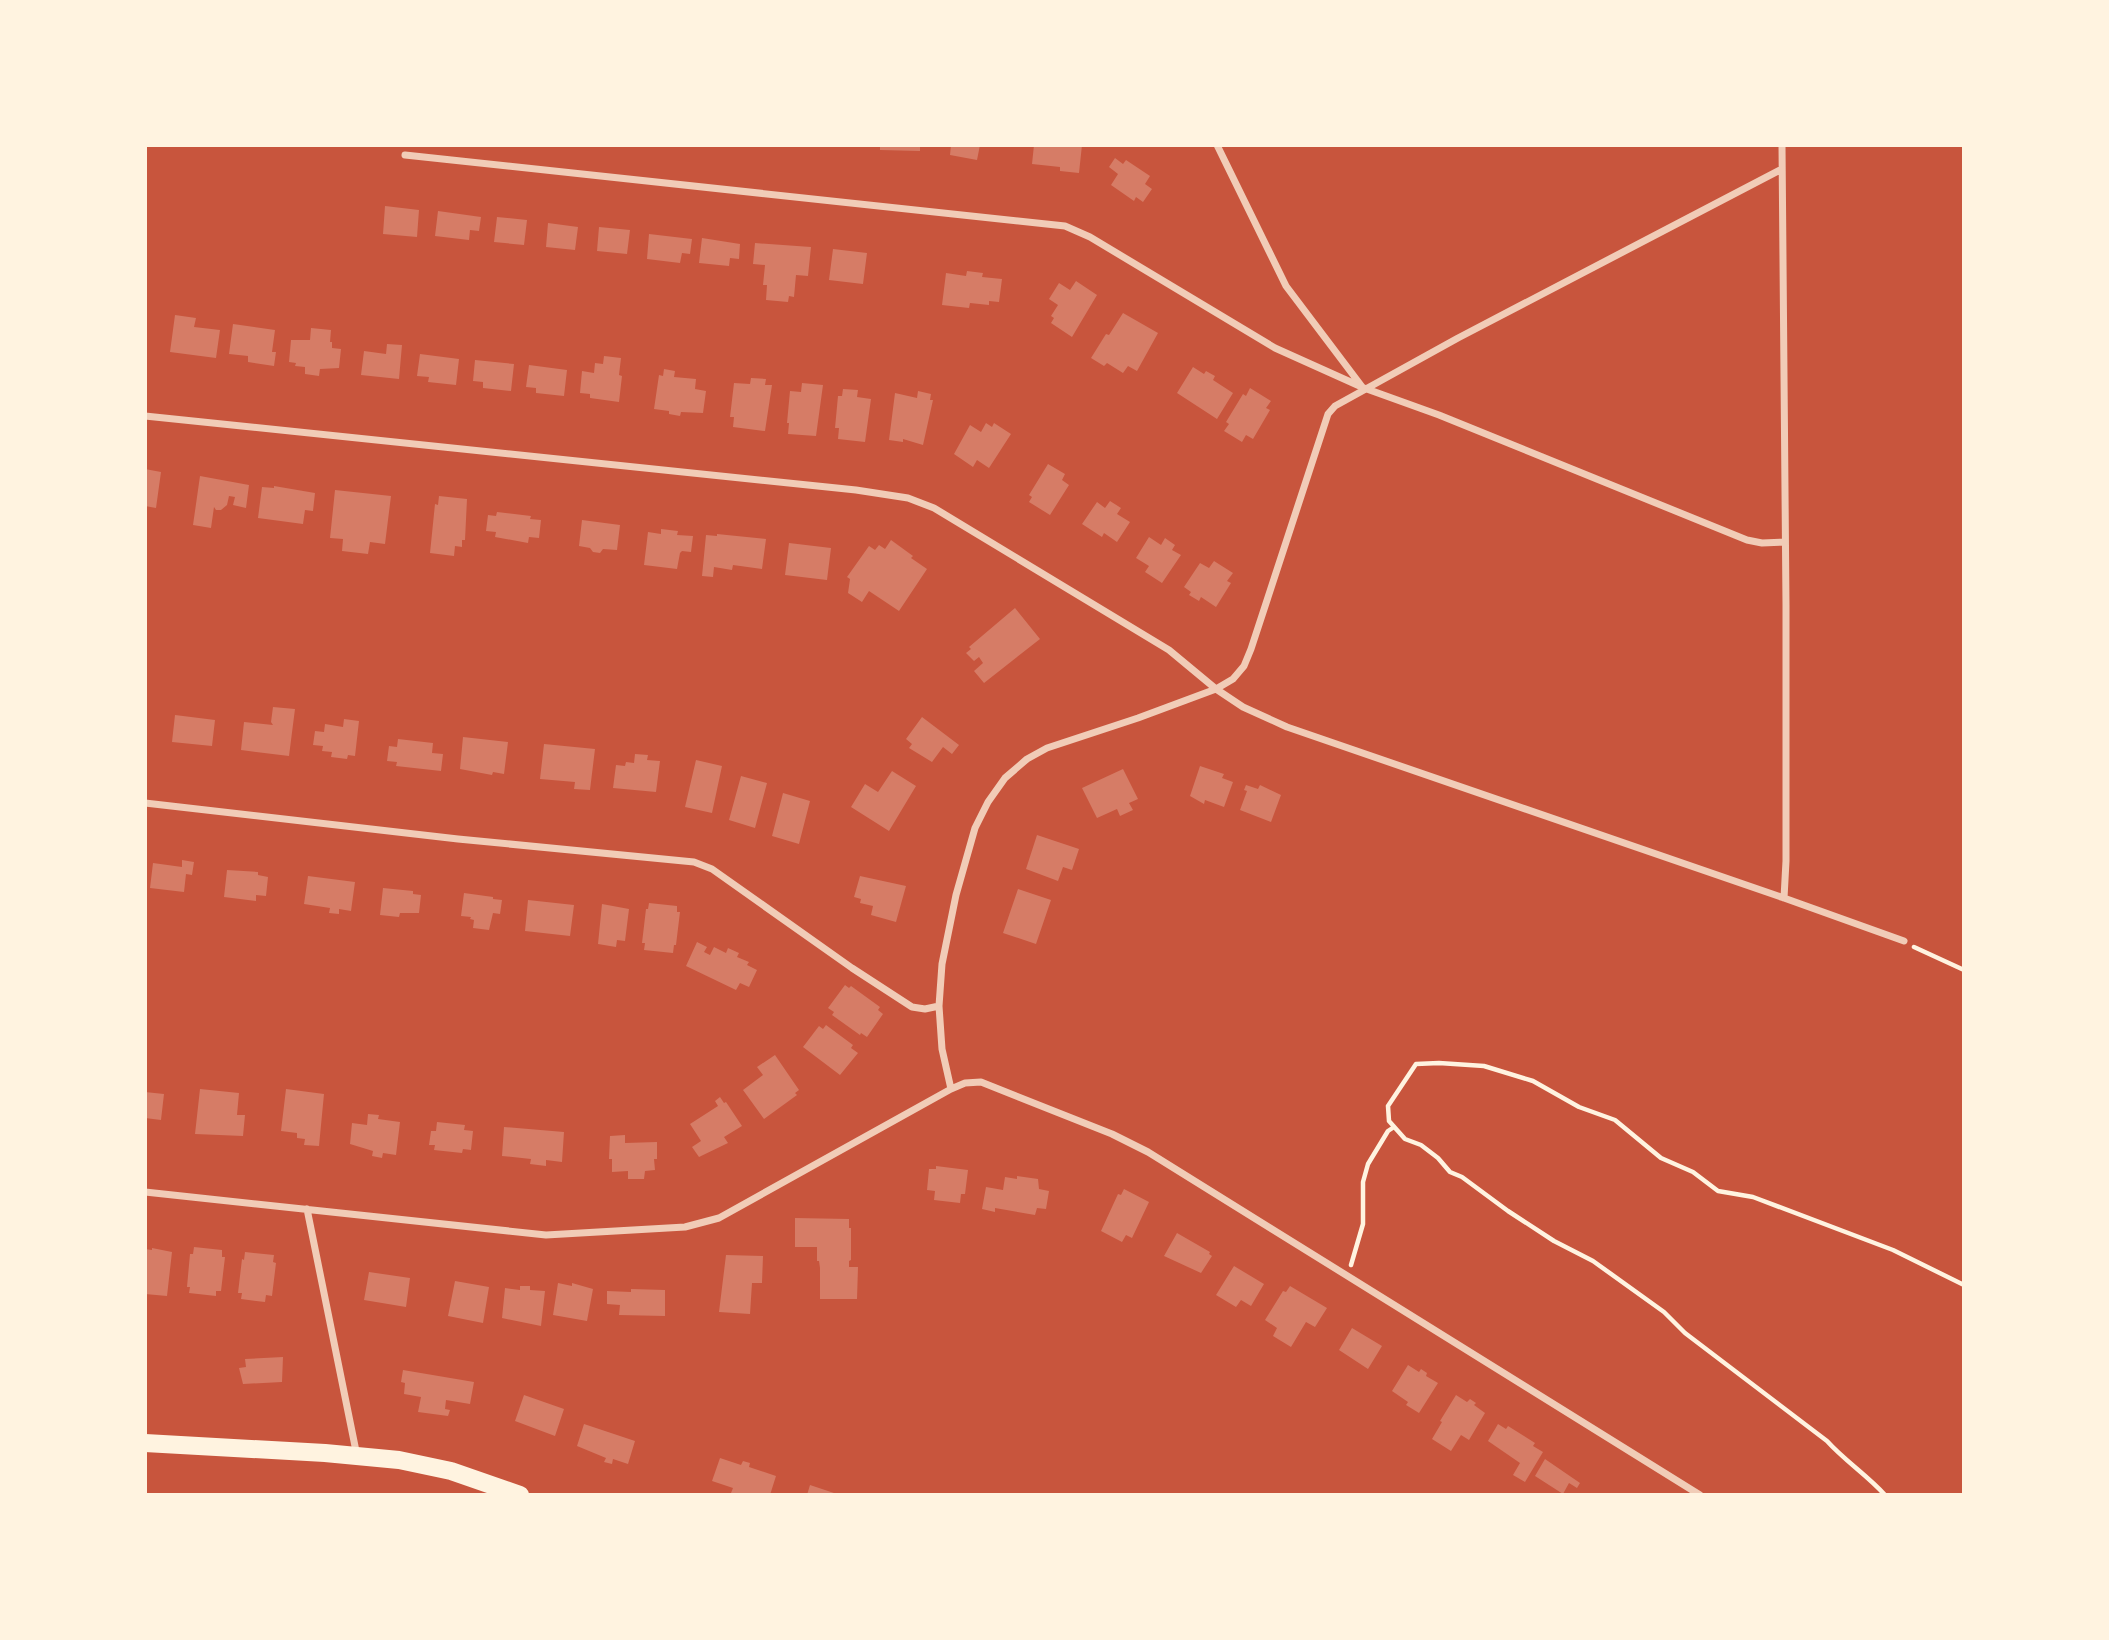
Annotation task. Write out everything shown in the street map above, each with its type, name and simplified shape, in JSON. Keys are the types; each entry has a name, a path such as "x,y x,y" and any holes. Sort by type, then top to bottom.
{"main road":[{"path":"145,1443 399,1460 451,1471 520,1495"}],"street":[{"path":"1217,145 1286,286 1364,388"},
{"path":"1782,145 1784,898"},
{"path":"405,156 1065,226 1090,237 1275,348 1364,388 1439,415 1746,540 1762,543 1785,542"},
{"path":"951,1089 942,1049 939,1006 943,964 956,895 975,828 988,802 1005,778 1027,759 1063,741 1216,690 1233,679 1244,666 1328,414 1335,405 1782,169"},
{"path":"145,415 856,490 908,498 934,508 1169,650 1216,690 1244,707 1308,735 1904,941"},
{"path":"145,803 458,839 694,862 712,869 912,1007 925,1009 939,1006"},
{"path":"145,1192 547,1235 685,1227 719,1218 951,1089 965,1083 981,1082 1112,1134 1181,1171 1700,1495"},
{"path":"307,1209 357,1456"}],"path":[{"path":"1904,941 1964,970"},
{"path":"1885,1495 1871,1480 1842,1458 1827,1441 1685,1333 1664,1312 1593,1261 1554,1241 1462,1177 1450,1172 1421,1145 1405,1139 1389,1121 1388,1106 1416,1064 1484,1066 1534,1081 1579,1107 1615,1120 1661,1158 1693,1172 1718,1191 1753,1197 1893,1250 1964,1285"},
{"path":"1346,1274 1363,1224 1361,1208 1368,1164 1388,1131 1394,1126"}],"building":[{"path":"880,145 920,145 920,151 880,150"},
{"path":"951,145 980,145 977,160 950,155"},
{"path":"1034,145 1082,145 1079,173 1060,171 1060,167 1032,164"},
{"path":"1115,158 1123,164 1126,160 1150,176 1145,184 1152,189 1143,202 1136,197 1134,201 1111,185 1118,174 1109,167"},
{"path":"385,206 419,210 417,237 383,234"},
{"path":"438,211 481,217 479,231 470,230 469,240 435,236"},
{"path":"497,217 527,220 524,245 494,242"},
{"path":"548,223 578,227 575,250 546,247"},
{"path":"599,227 630,230 627,254 597,251"},
{"path":"649,234 692,239 690,254 682,253 680,263 647,259"},
{"path":"702,238 740,244 739,259 730,258 729,266 699,263"},
{"path":"755,243 811,247 808,276 796,275 794,297 789,296 788,302 766,300 767,285 763,285 765,265 753,264"},
{"path":"833,249 867,253 863,284 829,280"},
{"path":"967,271 983,273 982,277 1002,279 999,302 989,301 989,305 970,303 969,308 942,305 946,273 966,276"},
{"path":"1076,281 1097,295 1072,337 1051,323 1054,318 1051,316 1058,305 1049,299 1059,283 1070,290"},
{"path":"1123,313 1158,333 1137,371 1128,366 1123,373 1107,363 1104,366 1091,358"},
{"path":"175,315 196,318 194,327 220,330 216,358 170,352"},
{"path":"233,324 275,330 272,352 276,352 274,366 248,362 248,356 229,354"},
{"path":"311,328 331,330 332,348 341,349 339,368 320,369 319,376 305,374 305,367 289,362 291,340 310,340"},
{"path":"387,344 402,345 399,379 361,375 364,351 386,354"},
{"path":"420,354 459,359 456,385 428,382 429,377 417,376"},
{"path":"604,356 621,358 619,402 590,398 590,394 580,393 582,371 594,373 595,363 603,364"},
{"path":"475,360 514,364 511,391 483,388 483,382 473,381"},
{"path":"529,365 567,370 564,396 536,393 536,388 526,387"},
{"path":"1193,367 1204,374 1206,371 1215,376 1213,380 1233,393 1217,419 1177,393"},
{"path":"664,369 675,371 674,377 696,379 695,389 706,391 703,413 681,412 680,416 654,409 659,375 663,376"},
{"path":"751,378 766,379 765,385 772,385 765,431 733,427 734,417 730,417 734,383 750,384"},
{"path":"802,383 823,385 816,436 788,434 790,391 801,392"},
{"path":"1250,388 1271,401 1266,408 1270,410 1253,439 1246,435 1242,442 1224,431 1229,424 1226,422 1243,394 1246,396"},
{"path":"843,389 858,390 857,397 871,399 865,442 838,439 839,428 835,428 838,396 842,396"},
{"path":"918,391 931,394 930,400 933,400 923,445 903,439 903,442 889,440 895,393 917,398"},
{"path":"986,423 992,427 994,423 1011,434 989,468 977,460 973,467 954,454 970,425 981,432"},
{"path":"1048,464 1065,474 1062,480 1069,485 1050,515 1029,502 1032,497 1029,495"},
{"path":"145,469 161,472 156,508 145,506"},
{"path":"200,476 249,485 246,508 233,505 235,497 229,496 227,505 221,510 214,507 211,528 193,525"},
{"path":"274,486 315,493 313,511 305,510 303,524 258,518 262,487"},
{"path":"335,490 391,496 385,544 370,542 368,554 342,551 343,539 330,538"},
{"path":"439,496 467,499 465,540 462,540 462,547 455,546 454,556 430,553 435,504 438,505"},
{"path":"1110,501 1121,508 1117,514 1130,522 1117,542 1104,533 1102,537 1082,524 1097,502 1105,508"},
{"path":"497,512 531,516 530,519 541,520 539,538 529,537 528,543 495,537 496,532 486,531 488,515 496,516"},
{"path":"582,520 620,525 617,550 603,549 600,553 579,546"},
{"path":"661,529 678,531 677,535 693,536 691,552 680,553 677,569 644,565 648,532 661,534"},
{"path":"706,535 766,539 762,569 733,565 732,570 714,567 713,577 702,576"},
{"path":"1149,537 1161,545 1165,538 1175,545 1172,550 1181,555 1162,583 1145,572 1149,566 1136,558"},
{"path":"891,540 927,569 899,611 869,591 862,602 848,593 850,579 847,577 869,546 875,550 879,545 885,549"},
{"path":"789,543 831,548 827,580 785,575"},
{"path":"1214,561 1233,573 1227,581 1231,583 1216,607 1201,597 1199,601 1189,595 1191,592 1184,587 1200,563 1209,568"},
{"path":"1015,608 1040,639 984,683 974,671 983,663 979,657 974,661 966,653 971,649 969,647"},
{"path":"273,707 295,709 289,756 241,750 244,722 273,725"},
{"path":"175,715 215,720 212,746 172,742"},
{"path":"922,717 959,745 952,754 943,747 932,762 909,748 912,744 906,739"},
{"path":"344,719 359,721 355,756 348,755 347,759 331,757 332,752 322,751 323,746 313,745 315,731 324,732 325,724 343,727"},
{"path":"463,737 508,742 504,774 493,772 492,775 460,769"},
{"path":"398,739 433,743 432,753 443,754 441,771 396,766 397,762 387,761 389,746 397,747"},
{"path":"544,744 595,749 590,790 574,789 575,782 540,779"},
{"path":"635,754 648,755 647,760 660,761 656,792 613,788 616,765 634,763"},
{"path":"696,760 722,766 712,813 685,807"},
{"path":"1200,766 1224,774 1222,778 1233,782 1224,807 1205,800 1204,804 1190,796"},
{"path":"1123,769 1138,799 1129,803 1133,810 1120,816 1117,809 1097,818 1082,788"},
{"path":"892,771 916,786 889,831 851,807 865,784 878,792"},
{"path":"741,776 767,783 755,828 729,820"},
{"path":"1246,785 1258,789 1260,785 1281,795 1271,822 1240,810 1247,791 1244,790"},
{"path":"783,793 810,801 799,844 772,836"},
{"path":"1037,835 1079,849 1072,870 1063,867 1058,881 1026,869"},
{"path":"182,860 194,862 192,875 186,874 184,892 150,888 153,863 182,867"},
{"path":"227,870 258,872 258,875 268,877 266,896 256,895 256,901 224,897"},
{"path":"308,876 355,882 351,911 339,909 339,914 329,913 330,908 304,904"},
{"path":"860,876 906,886 896,922 871,915 873,906 860,903 861,899 854,897"},
{"path":"383,888 413,891 413,894 421,895 419,913 400,913 399,917 380,915"},
{"path":"1018,889 1051,900 1036,944 1003,933"},
{"path":"464,893 502,900 500,914 493,913 489,930 473,928 474,920 470,919 471,917 461,916"},
{"path":"528,900 574,905 570,936 525,931"},
{"path":"649,903 677,906 677,912 680,912 673,953 644,950 645,943 642,943"},
{"path":"602,904 629,909 625,941 617,940 616,947 598,944"},
{"path":"697,942 707,947 704,952 710,955 714,947 726,953 728,948 739,953 737,957 749,962 747,965 757,970 749,987 740,983 736,990 686,966"},
{"path":"845,985 849,988 851,986 880,1007 878,1010 883,1014 867,1037 832,1015 834,1012 828,1008"},
{"path":"826,1025 853,1045 851,1048 858,1053 840,1075 803,1047 819,1026 823,1029"},
{"path":"775,1055 799,1090 795,1093 797,1095 764,1119 743,1090 763,1075 757,1067"},
{"path":"200,1089 239,1093 237,1115 245,1115 243,1136 195,1134"},
{"path":"286,1089 324,1094 319,1146 304,1145 305,1139 297,1138 297,1133 281,1131"},
{"path":"145,1092 164,1094 161,1120 145,1118"},
{"path":"720,1097 742,1126 724,1137 728,1143 699,1157 692,1147 701,1141 690,1124 718,1106 715,1101"},
{"path":"368,1114 379,1115 378,1119 400,1122 396,1155 383,1153 382,1158 372,1156 373,1151 350,1144 352,1123 367,1125"},
{"path":"437,1122 465,1125 464,1130 473,1131 471,1150 463,1149 462,1153 434,1150 435,1145 429,1145 431,1131 436,1131"},
{"path":"504,1127 564,1132 562,1162 546,1160 546,1166 530,1164 531,1159 502,1156"},
{"path":"625,1135 625,1143 657,1142 655,1170 645,1171 644,1179 628,1179 628,1171 612,1172 612,1159 609,1159 610,1136"},
{"path":"936,1166 968,1170 965,1194 961,1194 960,1203 934,1200 935,1191 927,1190 929,1169 936,1169"},
{"path":"1017,1176 1038,1179 1039,1189 1049,1191 1046,1209 1037,1208 1035,1215 995,1208 995,1212 982,1209 986,1187 1003,1190 1005,1177 1017,1179"},
{"path":"1124,1189 1149,1202 1132,1238 1126,1235 1122,1242 1101,1231 1118,1194 1121,1195"},
{"path":"795,1218 849,1219 849,1267 858,1267 857,1299 820,1299 817,1247 795,1247"},
{"path":"1177,1233 1210,1252 1212,1256 1201,1273 1164,1256"},
{"path":"194,1247 222,1250 222,1257 225,1257 221,1291 216,1291 216,1296 189,1293 190,1287 187,1287 190,1254 193,1254"},
{"path":"145,1249 172,1252 167,1296 145,1294"},
{"path":"245,1252 274,1255 273,1262 276,1263 272,1296 266,1295 265,1302 241,1299 242,1293 238,1293"},
{"path":"726,1255 763,1256 762,1283 752,1283 750,1314 719,1312"},
{"path":"1234,1266 1264,1284 1251,1306 1241,1300 1236,1307 1216,1295"},
{"path":"369,1272 410,1278 406,1307 364,1300"},
{"path":"455,1281 489,1287 483,1323 448,1316"},
{"path":"558,1283 572,1286 572,1283 593,1289 587,1321 553,1315"},
{"path":"520,1286 545,1291 541,1326 502,1318 505,1288 520,1290"},
{"path":"1290,1286 1327,1308 1315,1327 1306,1322 1291,1347 1273,1336 1277,1328 1265,1320 1283,1291 1286,1292"},
{"path":"631,1289 665,1290 665,1316 619,1315 620,1305 607,1304 607,1291 631,1292"},
{"path":"1352,1328 1382,1346 1368,1369 1339,1350"},
{"path":"283,1357 282,1382 243,1384 239,1368 246,1367 245,1359"},
{"path":"1408,1365 1419,1372 1421,1369 1427,1373 1426,1376 1438,1383 1419,1413 1392,1391"},
{"path":"403,1370 474,1382 470,1404 446,1400 445,1409 450,1410 448,1416 418,1412 421,1397 404,1394 405,1383 401,1382"},
{"path":"524,1395 564,1409 555,1436 515,1421"},
{"path":"1456,1395 1467,1402 1470,1399 1485,1413 1469,1440 1461,1435 1451,1451 1432,1439"},
{"path":"584,1424 635,1441 628,1464 613,1459 612,1464 604,1462 606,1458 577,1446"},
{"path":"1498,1424 1506,1429 1508,1426 1535,1443 1533,1446 1543,1452 1525,1482 1513,1475 1520,1463 1488,1441"},
{"path":"720,1458 741,1465 743,1461 750,1463 749,1467 776,1476 770,1495 737,1495 731,1493 733,1488 712,1481"},
{"path":"1545,1459 1580,1483 1577,1488 1569,1483 1563,1494 1535,1476"},
{"path":"810,1485 837,1494 837,1495 807,1495"}]}
